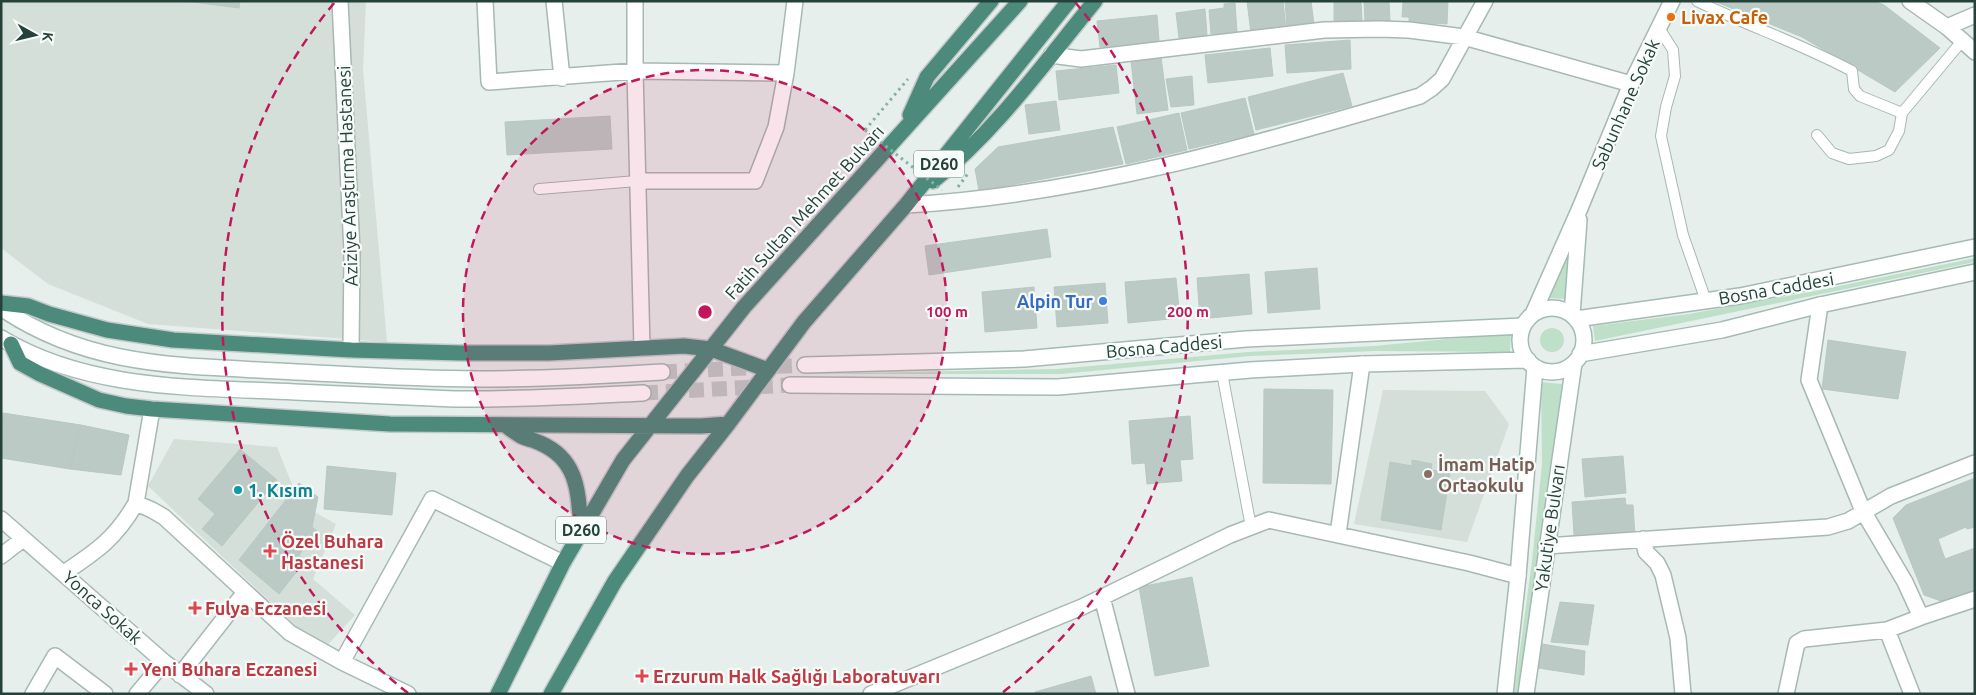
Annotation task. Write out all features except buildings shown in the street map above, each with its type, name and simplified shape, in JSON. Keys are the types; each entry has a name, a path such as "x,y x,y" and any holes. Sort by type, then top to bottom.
{"highway":[{"path":"905,127 927,77 991,1"},
{"name":"Fatih Sultan Mehmet Bulvarı","path":"498,694 563,563 623,460 744,307 1020,1"},
{"name":"D260","path":"550,694 615,581 687,476 804,322 909,201 1069,1"},
{"path":"909,201 948,168 992,126 1095,1"},
{"path":"1,304 28,306 79,324 148,336 205,342 351,350 512,353 684,346 711,349 768,370"},
{"path":"6,341 20,363 48,378 99,400 152,410 390,424 701,426 728,424"},
{"path":"505,425 522,436 557,452 566,463 573,474 578,492 581,530"}],"street":[{"name":"Aziziye Araştırma Hastanesi","path":"340,1 352,252 351,350"},
{"path":"485,1 489,82 635,71 786,73"},
{"path":"554,1 562,78"},
{"path":"635,1 637,181 642,348"},
{"path":"637,181 755,181 776,127 786,73 795,1"},
{"path":"909,201 946,202 1071,186 1142,171 1312,128 1420,96 1432,88 1451,65 1464,37 1485,1"},
{"name":"Sabunhane Sokak","path":"1533,314 1580,208 1631,84 1672,1"},
{"path":"1910,1 1947,27 1975,52"},
{"path":"1947,27 1975,15"},
{"path":"1051,55 1081,59 1343,29 1409,30 1464,37 1631,84"},
{"path":"1574,317 1580,208"},
{"name":"Bosna Caddesi","path":"1574,317 1740,296 1975,247"},
{"path":"790,386 1058,386 1362,364 1531,363 1545,371 1555,371 1565,368 1577,358 1722,330 1820,305 1975,272"},
{"path":"1820,305 1809,380 1863,511 1905,582 1920,617"},
{"path":"1,308 43,333 70,345 113,357 157,364 476,379 662,372"},
{"path":"1531,363 1521,344 1523,326 1533,314 1542,309 1553,308 1563,310 1574,317 1581,326 1584,336 1577,358"},
{"name":"Bosna Caddesi","path":"805,364 1024,359 1246,339 1523,326"},
{"path":"6,341 48,360 80,371 125,381 174,386 454,399 643,393"},
{"name":"Yakutiye Bulvarı","path":"1526,694 1546,546 1577,358"},
{"name":"Yakutiye Bulvarı","path":"1505,694 1518,576 1531,363"},
{"path":"1338,534 1362,364"},
{"path":"64,573 95,552 114,536 125,522 136,502 152,410"},
{"path":"1546,546 1828,526 1848,520 1891,496 1975,463"},
{"path":"342,662 432,499 563,563"},
{"path":"136,502 164,517 290,633 342,662 408,694"},
{"name":"Yonca Sokak","path":"1,519 164,662 206,694"},
{"path":"871,694 1102,597 1230,535 1269,520 1518,576"},
{"path":"1,556 23,539"},
{"path":"1644,539 1646,552 1657,563 1663,575 1678,638 1683,694"},
{"path":"180,675 245,592"},
{"path":"1102,597 1127,694"},
{"path":"1786,694 1796,643 1814,636 1836,636 1887,630 1975,599"},
{"path":"1887,630 1912,694"},
{"path":"33,694 55,656 105,694"},
{"path":"137,694 164,662"}],"lane":[{"path":"1697,1 1728,16 1789,40 1845,67 1852,71 1854,89 1860,96 1902,113"},
{"path":"1659,28 1673,50 1675,76 1666,107 1661,136 1683,235 1706,301"},
{"path":"1817,135 1832,153 1849,160 1876,156 1889,150 1899,131 1902,113 1962,41"},
{"path":"539,189 637,181"},
{"path":"1222,373 1251,527"}],"path":[{"path":"912,75 866,130 942,190"}],"shaded area":[{"path":"1,1 366,1 363,69 387,342 148,324 48,284 1,248"},
{"name":"İmam Hatip Ortaokulu","path":"1383,390 1485,391 1509,424 1467,542 1354,524"},
{"name":"Özel Buhara Hastanesi","path":"174,439 277,447 300,504 336,524 313,579 355,615 322,651 148,486"}],"green space":[{"path":"1571,244 1566,299 1548,298"},
{"path":"1975,258 1975,262 1595,341 1593,326 1689,314 1820,290"},
{"path":"1552,328 1561,331 1564,340 1561,349 1552,352 1543,349 1540,340 1543,331"},
{"path":"1511,333 1510,352 1376,351 1250,356 1061,374 814,374 1057,369 1248,352 1374,346"},
{"path":"1541,382 1562,384 1520,694 1514,694 1532,561 1542,464"}],"tunnel":[{"path":"662,372 805,365"},
{"path":"643,393 790,385"}],"place":[{"name":"Livax Cafe","path":"1671,17"},
{"name":"Alpin Tur","path":"1103,301"},
{"name":"İmam Hatip Ortaokulu","path":"1428,474"},
{"name":"1. Kısım","path":"238,490"},
{"name":"Özel Buhara Hastanesi","path":"270,551"},
{"name":"Fulya Eczanesi","path":"195,608"},
{"name":"Yeni Buhara Eczanesi","path":"131,669"},
{"name":"Erzurum Halk Sağlığı Laboratuvarı","path":"642,676"}]}
